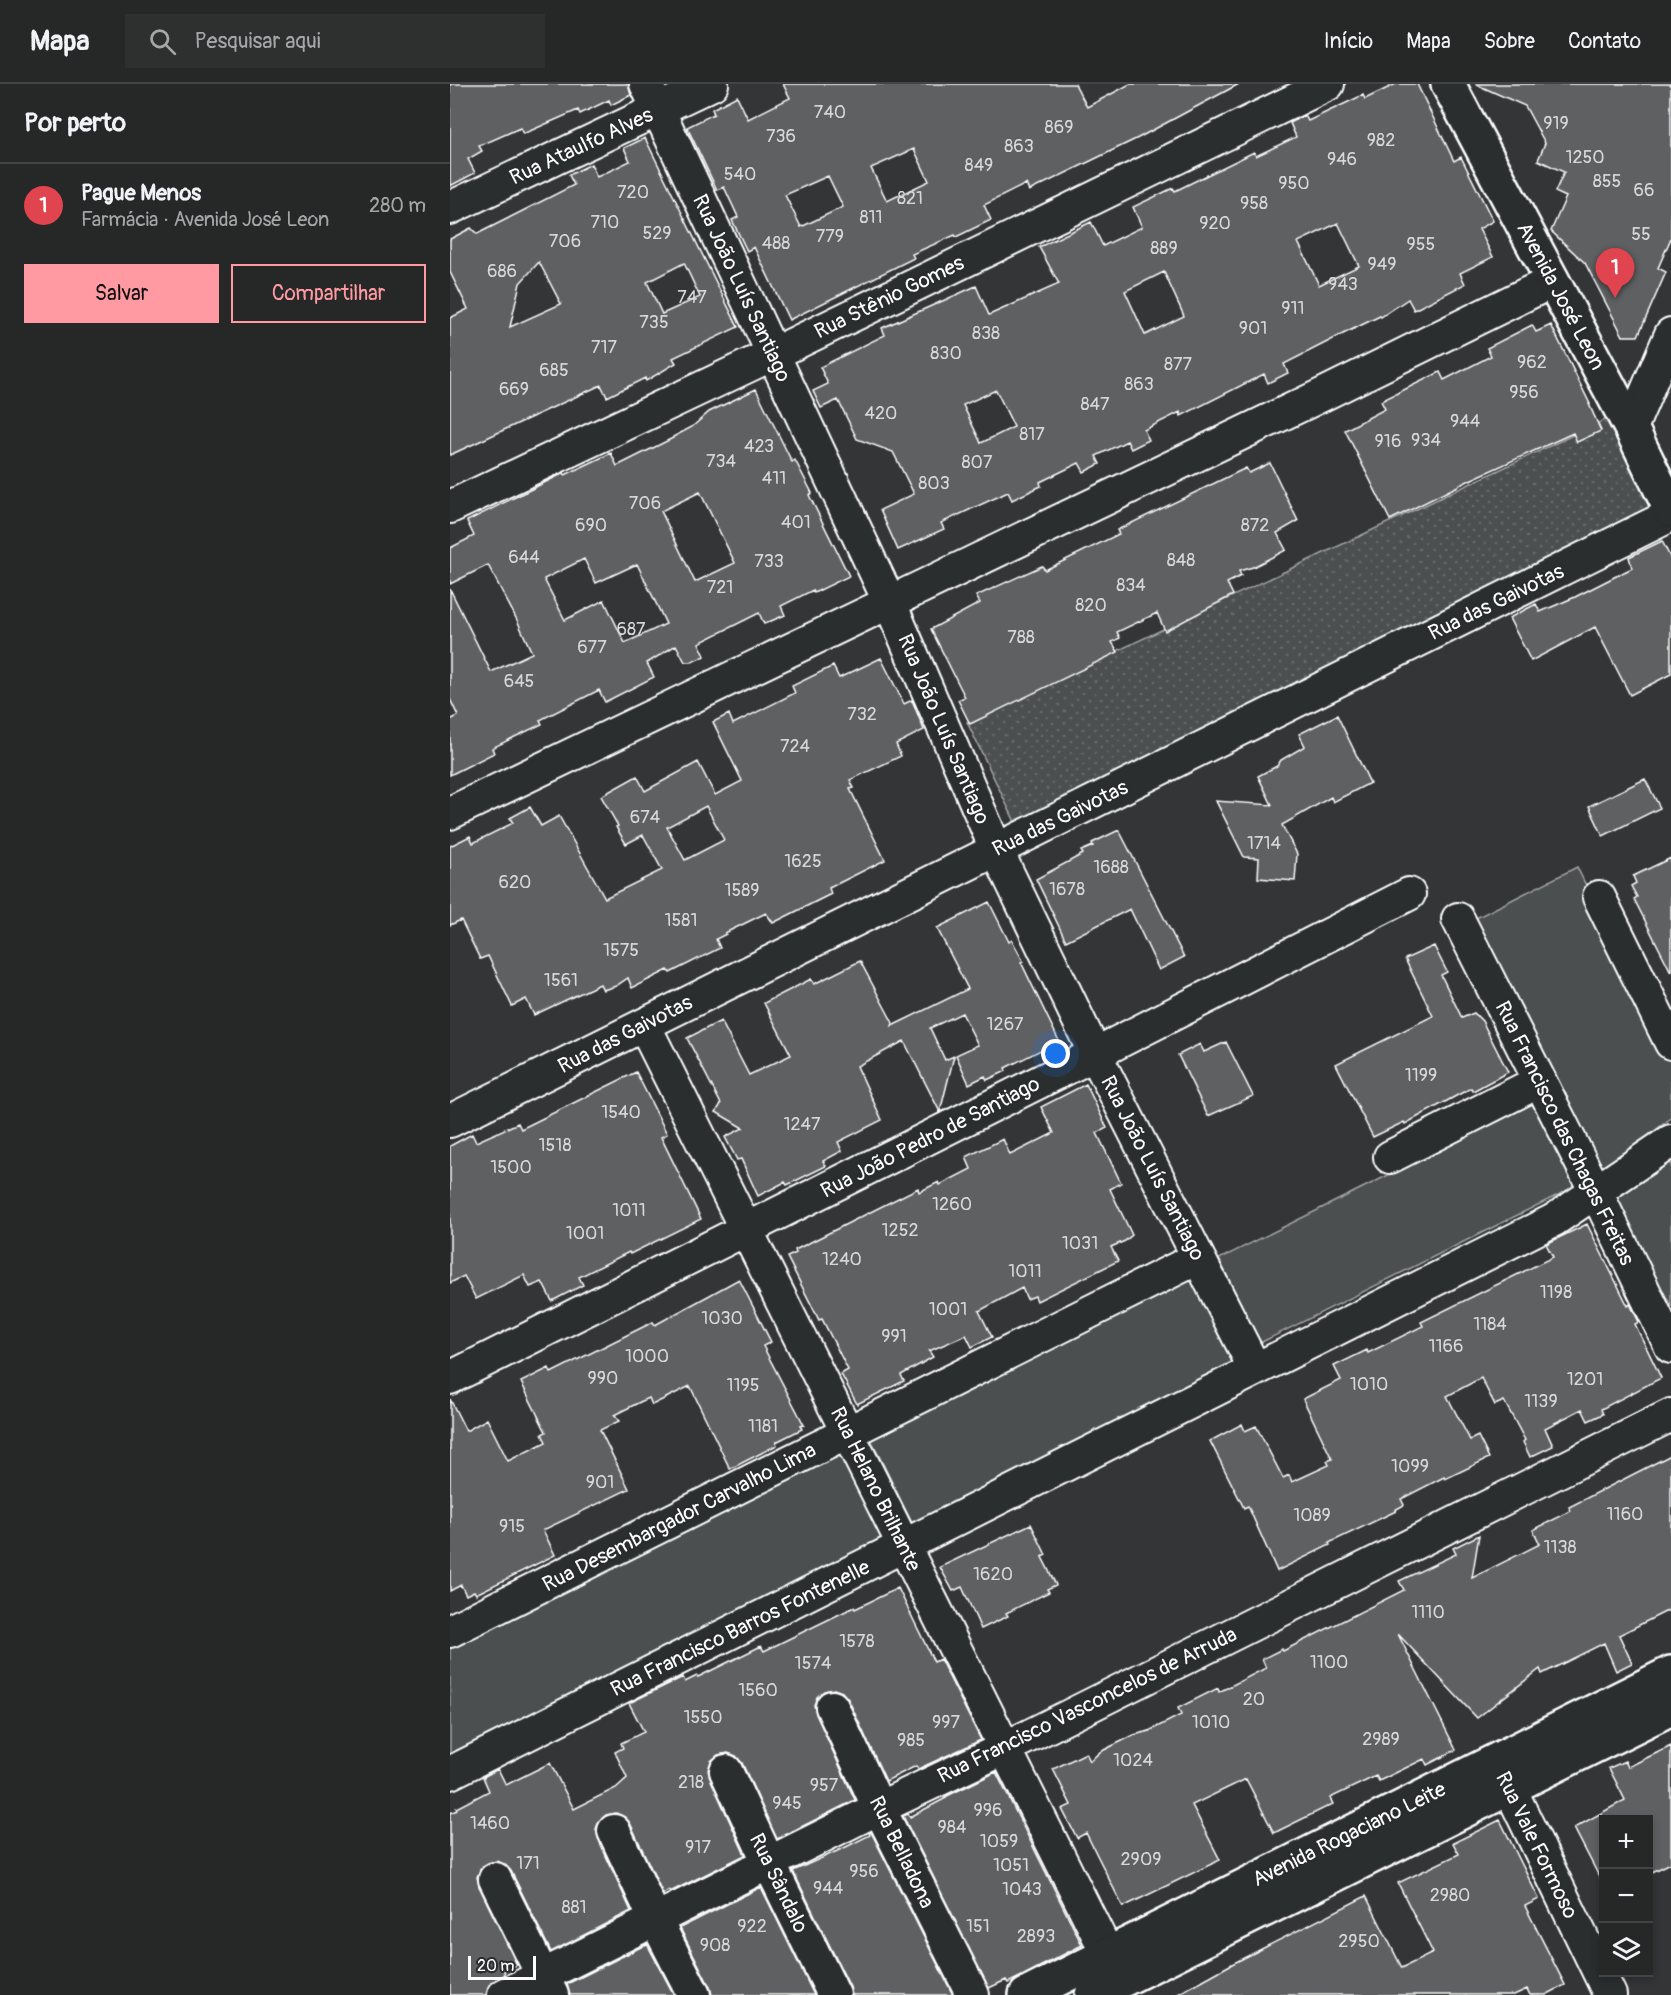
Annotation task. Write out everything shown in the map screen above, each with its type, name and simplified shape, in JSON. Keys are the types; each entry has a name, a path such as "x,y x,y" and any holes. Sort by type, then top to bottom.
{"main road":[{"name":"Avenida José Leon","path":"1448,84 1631,428 1671,510"},
{"name":"Avenida Rogaciano Leite","path":"1026,1995 1114,1968 1434,1827 1502,1774 1671,1673"},
{"name":"Avenida Rogaciano Leite","path":"1502,1774 1671,1708"},
{"name":"Avenida Rogaciano Leite","path":"1092,1995 1114,1968"}],"street":[{"name":"Rua Ataulfo Alves","path":"450,208 652,97 712,84"},
{"name":"Rua Stênio Gomes","path":"450,507 772,354 1328,84"},
{"name":"Rua João Luís Santiago","path":"652,97 889,601 996,849 1095,1054 1255,1369"},
{"path":"450,813 1303,404 1553,281"},
{"path":"1631,428 1671,334"},
{"name":"Rua das Gaivotas","path":"450,1121 1671,515"},
{"name":"Rua João Pedro de Santiago","path":"450,1378 1409,894"},
{"path":"1599,897 1671,1043"},
{"name":"Rua Francisco das Chagas Freitas","path":"1458,919 1596,1192 1671,1347"},
{"name":"Rua Helano Brilhante","path":"644,1025 1114,1968"},
{"path":"1390,1157 1540,1081"},
{"name":"Rua Francisco Barros Fontenelle","path":"450,1773 1554,1220 1671,1141"},
{"name":"Rua Desembargador Carvalho Lima","path":"450,1631 1198,1258"},
{"name":"Rua Francisco Vasconcelos de Arruda","path":"504,1995 547,1985 655,1919 1005,1748 1671,1415"},
{"name":"Rua Belladona","path":"832,1707 879,1808 973,1995"},
{"name":"Rua Sândalo","path":"726,1771 834,1995"},
{"name":"Rua Vale Formoso","path":"1502,1774 1607,1994"},
{"path":"614,1831 694,1995"},
{"path":"495,1879 547,1985"}],"shaded area":[{"path":"1611,417 1661,515 1017,826 967,722"},
{"path":"1577,867 1671,1061 1671,1118 1607,1167 1595,1167 1470,921"},
{"path":"1532,1104 1574,1187 1260,1343 1219,1259"},
{"path":"1671,1154 1671,1310 1670,1310 1614,1199"},
{"path":"1189,1275 1233,1364 912,1523 868,1433"},
{"path":"842,1448 887,1538 450,1754 450,1642"}],"building":[{"path":"450,84 628,84 631,95 611,105 609,100 580,114 578,110 523,134 520,128 479,146 482,151 468,159 475,173 450,186"},
{"path":"783,84 1075,84 1087,107 1130,84 1239,84 1138,138 1029,191 1026,184 984,205 991,220 912,254 914,258 789,320 754,247 747,251 732,220 738,217 724,187 717,190 687,127 714,114 712,109 737,96 748,119 790,98","holes":["914,149 929,181 887,201 871,168","828,176 843,207 801,227 785,195"]},
{"path":"1396,84 1417,84 1454,161 1461,157 1493,221 1479,229 1493,257 1460,273 1465,284 1414,310 1408,299 1381,317 1284,364 1288,373 1268,383 1264,374 1181,416 1180,412 1144,430 1149,440 1131,449 1127,441 1096,456 1100,464 1084,472 1079,463 1040,482 1041,486 1012,500 1008,492 941,523 944,529 898,550 880,510 914,494 893,452 857,439 838,400 821,408 813,391 828,384 820,367 885,335 882,328 976,286 989,315 1059,284 1039,247 1091,222 1103,246 1142,227 1133,207 1173,188 1175,191 1254,152 1256,156 1296,137 1290,123 1305,115 1308,121 1363,95 1365,99","holes":["1338,223 1359,266 1319,285 1298,242","1164,272 1184,316 1145,335 1125,291","996,390 1014,427 981,443 963,405"]},
{"path":"1475,84 1671,84 1671,238 1658,268 1666,272 1638,336 1623,336 1585,263 1551,231 1566,197 1555,192 1564,172 1538,160 1545,143 1525,106"},
{"path":"645,138 738,327 673,358 676,363 646,381 645,378 607,397 601,385 450,455 450,318 468,309 450,272 450,239 471,228 477,234 574,185 569,175 591,164 597,177 630,161 624,148","holes":["539,262 561,304 510,327 520,283","684,263 700,297 662,314 647,282"]},
{"path":"1532,325 1536,332 1551,325 1601,431 1577,442 1573,433 1390,520 1345,430 1385,409 1381,401 1440,372 1444,380 1491,356 1487,348"},
{"path":"756,389 792,462 795,460 812,493 809,495 849,576 781,606 785,615 764,624 759,613 699,643 705,656 692,662 685,662 676,645 647,663 654,677 605,702 599,690 540,720 542,724 492,748 494,753 450,775 450,720 458,716 450,699 450,589 491,672 532,653 488,565 450,584 450,548 474,536 467,521 564,473 565,475 611,453 617,466 692,427 709,412","holes":["700,492 735,563 695,582 661,511","584,559 596,583 637,564 666,624 625,643 604,600 565,620 544,579"]},
{"path":"1270,463 1298,521 1277,533 1286,550 1253,567 1239,571 1241,576 1227,583 1233,595 1165,631 1157,613 1117,632 1120,638 1112,642 1118,652 970,724 958,700 965,697 931,629 980,603 976,596 1042,566 1045,570 1119,534 1117,530 1246,468 1249,473"},
{"path":"1662,541 1671,559 1671,674 1630,695 1595,627 1531,661 1509,618 1536,604 1540,612 1575,597 1632,568 1629,557"},
{"path":"881,658 904,704 912,700 924,730 896,744 901,756 850,780 854,788 850,789 885,860 829,888 831,894 773,923 766,913 725,933 716,939 720,948 670,973 668,970 632,988 628,978 616,986 603,990 600,984 534,1015 526,999 512,1006 488,956 480,959 461,920 450,925 450,846 470,836 473,843 513,823 510,818 530,807 541,826 559,816 605,898 662,870 643,835 626,844 601,796 637,776 645,791 698,762 715,795 742,781 713,722 729,714 733,724 795,693 792,686 833,666 839,678","holes":["706,806 724,840 685,860 667,827"]},
{"path":"1337,715 1370,783 1333,802 1331,797 1282,825 1297,854 1295,881 1258,878 1259,858 1244,857 1216,801 1272,805 1258,776 1305,746 1299,734"},
{"path":"1645,779 1660,808 1603,836 1589,806"},
{"path":"1119,830 1184,957 1159,970 1130,909 1066,941 1036,879 1083,854 1081,851 1093,846 1092,843"},
{"path":"1671,858 1671,972 1634,899 1637,897 1631,886 1636,883 1633,876"},
{"path":"989,902 1009,942 1012,940 1023,961 1021,962 1059,1041 1005,1068 1006,1071 987,1080 985,1076 969,1084 956,1055 978,1045 962,1013 930,1028 945,1060 954,1056 940,1112 904,1041 857,1066 882,1120 838,1142 842,1151 823,1161 826,1166 787,1185 785,1182 758,1196 741,1159 737,1160 725,1137 743,1128 716,1112 721,1104 687,1038 721,1021 749,1075 791,1055 764,1003 811,979 814,984 860,961 893,1023 892,1026 968,989 937,928"},
{"path":"1434,946 1447,972 1441,975 1462,1018 1474,1013 1482,1021 1508,1072 1473,1091 1471,1088 1405,1124 1404,1122 1373,1137 1336,1064 1433,1016 1405,959"},
{"path":"1226,1042 1253,1096 1208,1116 1178,1055 1200,1044 1204,1052"},
{"path":"636,1072 667,1134 661,1137 701,1219 579,1277 583,1285 552,1301 542,1282 530,1287 524,1275 476,1299 464,1276 450,1283 450,1146 472,1134 476,1142 518,1123 521,1129"},
{"path":"1086,1084 1107,1128 1097,1133 1121,1183 1110,1189 1132,1235 1111,1247 1118,1261 1037,1301 1035,1296 1027,1299 1022,1288 979,1311 992,1337 972,1347 966,1335 929,1351 933,1357 901,1375 904,1381 857,1404 841,1374 848,1370 787,1257 796,1253 795,1250 918,1188 919,1192 939,1182 940,1185 971,1169 966,1157 1003,1139 1010,1155 1054,1133 1041,1107"},
{"path":"1587,1224 1628,1306 1630,1304 1639,1322 1635,1324 1661,1378 1601,1409 1603,1414 1588,1421 1582,1409 1545,1428 1553,1446 1530,1457 1523,1442 1525,1440 1504,1401 1495,1405 1481,1378 1447,1396 1470,1440 1478,1436 1489,1458 1401,1499 1404,1505 1396,1511 1277,1571 1248,1506 1244,1508 1210,1441 1242,1424 1245,1431 1256,1426 1283,1478 1289,1475 1292,1482 1329,1465 1327,1461 1332,1459 1303,1399 1341,1380 1334,1366 1367,1350 1368,1353 1423,1326 1421,1322 1553,1257 1546,1244"},
{"path":"739,1279 771,1342 763,1346 804,1425 800,1426 802,1429 776,1442 777,1445 730,1469 690,1386 652,1405 649,1398 646,1399 614,1415 619,1421 600,1430 629,1489 543,1530 555,1555 476,1594 474,1591 466,1595 461,1585 450,1591 450,1399 466,1431 487,1419 508,1461 546,1442 542,1434 546,1432 521,1382 549,1368 551,1373 653,1322 655,1325"},
{"path":"1671,1455 1671,1609 1619,1635 1632,1663 1616,1671 1604,1643 1542,1674 1540,1669 1477,1718 1398,1634 1456,1750 1427,1765 1424,1759 1379,1781 1376,1776 1330,1798 1333,1804 1274,1833 1246,1779 1192,1805 1220,1860 1123,1907 1086,1833 1077,1838 1062,1809 1071,1805 1053,1769 1086,1753 1090,1761 1100,1752 1181,1715 1178,1708 1218,1688 1219,1692 1266,1668 1262,1659 1282,1649 1283,1651 1404,1590 1399,1581 1456,1554 1453,1548 1479,1535 1472,1578 1540,1544 1533,1530 1571,1511 1569,1507"},
{"path":"1031,1524 1046,1555 1042,1557 1056,1585 1047,1589 1049,1592 1006,1613 1008,1616 981,1629 962,1587 953,1591 940,1567"},
{"path":"898,1588 934,1662 940,1659 981,1740 918,1769 916,1766 886,1781 848,1699 842,1692 834,1689 824,1691 817,1697 814,1705 816,1714 855,1800 777,1839 742,1763 736,1756 728,1753 718,1755 711,1761 708,1770 710,1778 745,1855 663,1894 630,1823 625,1817 616,1813 606,1815 599,1821 596,1829 598,1838 631,1911 551,1952 511,1871 497,1861 488,1863 480,1870 477,1877 479,1886 517,1965 504,1971 505,1974 489,1985 486,1995 450,1995 450,1813 489,1791 483,1777 498,1769 506,1785 550,1763 574,1809 616,1788 627,1778 615,1752 623,1748 621,1743 644,1732 629,1703 683,1677 685,1682 698,1677 761,1646 764,1651"},
{"path":"1671,1746 1671,1863 1653,1872 1653,1815 1599,1815 1599,1876 1574,1828 1625,1800 1609,1768 1625,1761 1628,1767"},
{"path":"996,1772 1082,1945 1008,1983 1006,1980 989,1988 903,1816 908,1814 910,1817"},
{"path":"1500,1820 1539,1899 1525,1906 1565,1985 1546,1995 1530,1995 1527,1989 1514,1995 1176,1995 1366,1896 1402,1968 1433,1953 1398,1883 1459,1854 1453,1843"},
{"path":"871,1832 953,1995 852,1995 793,1871 870,1835"},
{"path":"761,1887 814,1995 712,1995 680,1928"},
{"path":"647,1944 674,1995 570,1995 567,1984"}],"place":[{"name":"Pague Menos","path":"1615,298"}]}
